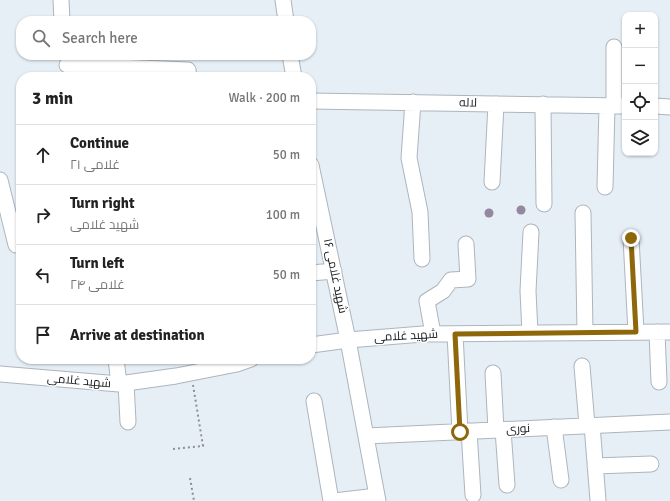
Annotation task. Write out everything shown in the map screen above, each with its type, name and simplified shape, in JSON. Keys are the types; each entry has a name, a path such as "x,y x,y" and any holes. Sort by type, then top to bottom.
{"street":[{"path":"61,0 62,16"},
{"path":"283,0 285,16"},
{"path":"604,186 615,106 614,47"},
{"path":"291,60 293,72"},
{"path":"67,66 188,70 188,72"},
{"name":"لاله","path":"316,100 615,106"},
{"path":"413,102 409,158 420,212 422,258"},
{"path":"492,182 496,104"},
{"path":"543,104 544,204"},
{"path":"658,106 670,107"},
{"path":"0,180 16,245"},
{"name":"شهید غلامی ۱۶","path":"316,188 348,340 377,499"},
{"path":"583,213 585,333"},
{"path":"530,333 528,290 531,232"},
{"path":"631,238 636,332"},
{"path":"433,334 427,301 443,291 451,280 468,279 466,244"},
{"path":"316,273 334,271"},
{"path":"658,382 663,332"},
{"name":"شهید غلامی","path":"316,344 348,340 433,334 663,332"},
{"path":"455,334 464,432 473,495"},
{"path":"117,364 123,384 128,422"},
{"name":"شهید غلامی","path":"0,374 123,384 191,366 237,364"},
{"path":"582,366 598,500"},
{"path":"493,373 507,485"},
{"path":"314,401 333,501 377,499"},
{"name":"نوری","path":"366,436 670,422"},
{"path":"554,427 562,480"},
{"path":"595,466 651,464"}],"path":[{"path":"173,449 204,446 191,366"},
{"path":"190,478 194,501"}],"route":[{"path":"460,432 455,334 636,332 631,238"}]}
